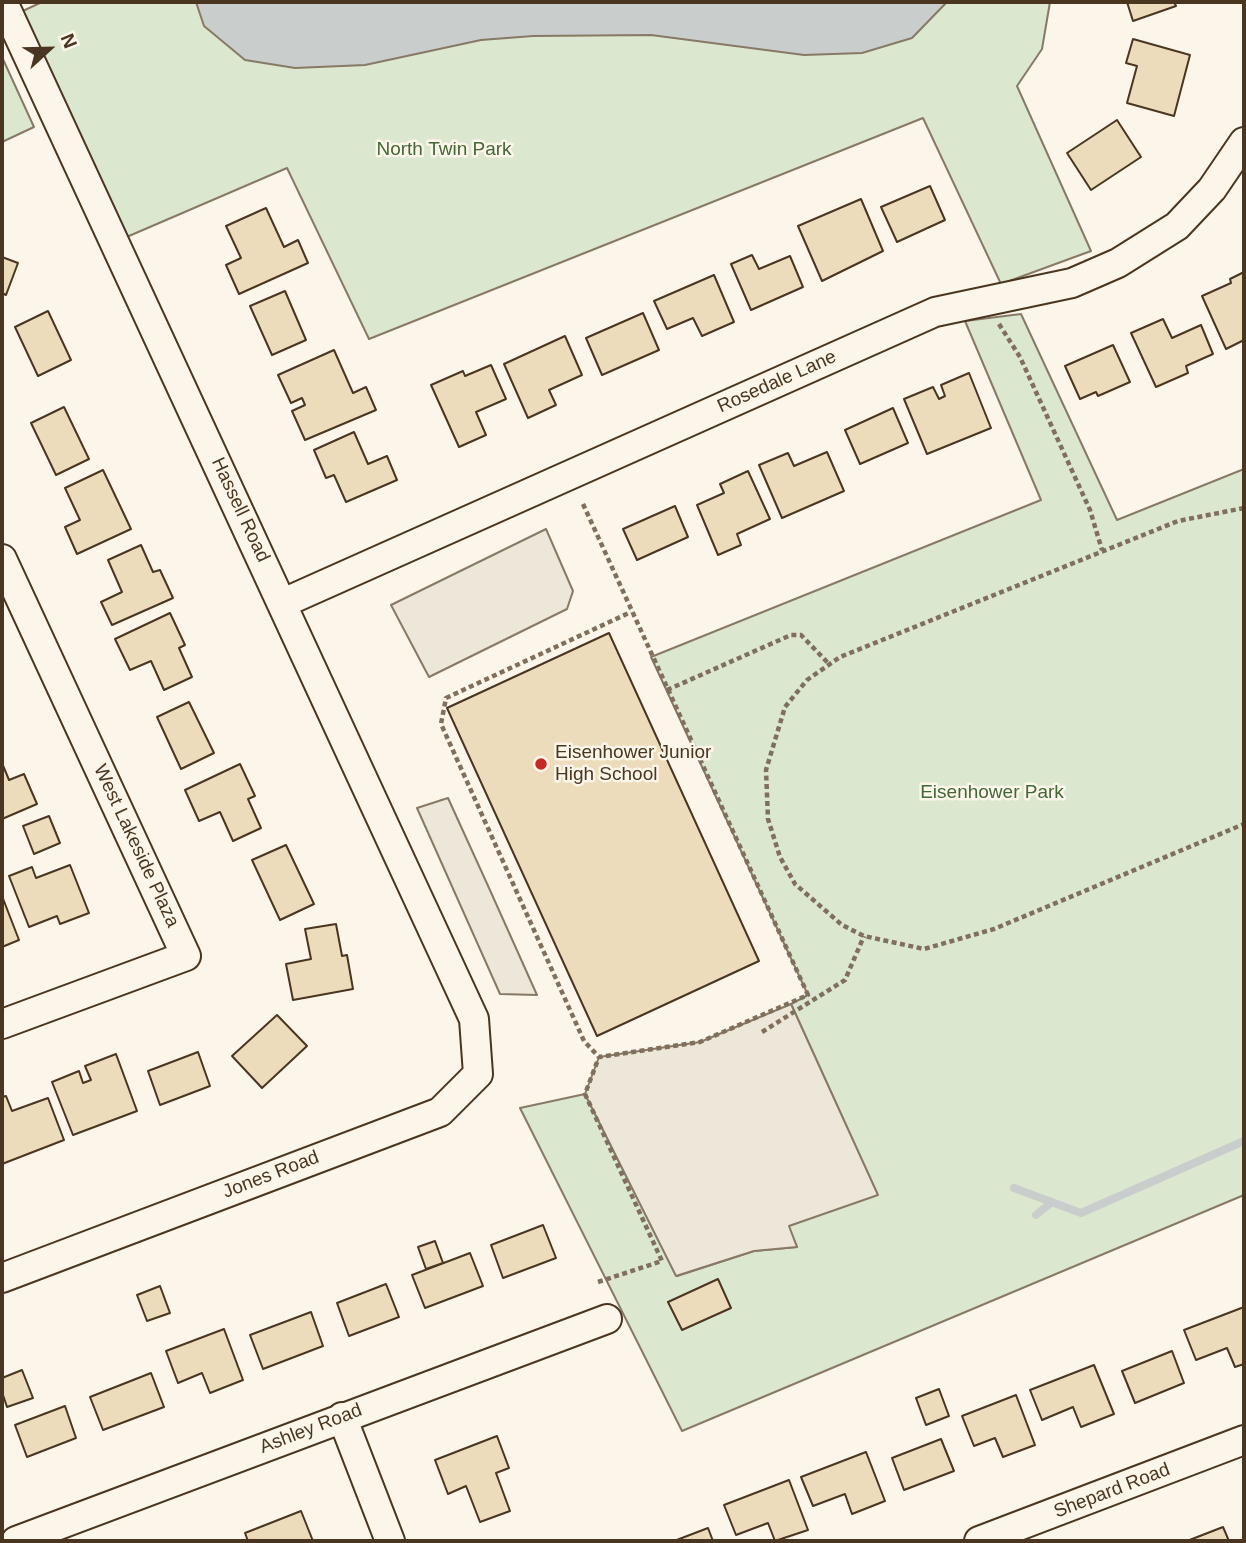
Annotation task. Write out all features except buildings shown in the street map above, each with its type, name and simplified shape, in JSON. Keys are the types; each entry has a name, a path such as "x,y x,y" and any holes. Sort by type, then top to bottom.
{"street":[{"name":"Hassell Road","path":"3,2 474,1020"},
{"name":"Rosedale Lane","path":"283,603 934,312 1072,283 1118,263 1177,226 1212,190 1244,142"},
{"name":"West Lakeside Plaza","path":"2,559 186,956 2,1024"},
{"name":"Jones Road","path":"2,1278 440,1112 478,1074 474,1020"},
{"name":"Ashley Road","path":"16,1541 607,1319"},
{"path":"342,1417 390,1541"},
{"name":"Shepard Road","path":"979,1541 1244,1440"}],"path":[{"path":"986,302 1020,356 1090,510 1102,551"},
{"path":"583,504 812,1001"},
{"path":"1244,508 1178,521 840,657 807,680 785,707 766,770 768,819 780,857 795,884 842,925 864,936 924,949 957,942 1244,824"},
{"path":"599,1057 584,1041 441,724 446,698 631,612"},
{"path":"667,690 791,635 801,635 829,664"},
{"path":"762,1032 845,980 864,936"},
{"path":"599,1057 700,1042 808,995"},
{"path":"598,1282 662,1261 585,1094 599,1057"}],"green space":[{"name":"North Twin Park","path":"42,2 1050,2 1042,49 1017,86 1091,251 1001,284 923,118 369,339 287,168 115,242 10,17"},
{"path":"2,57 34,127 2,142"},
{"name":"Eisenhower Park","path":"1021,314 1117,520 1244,469 1244,1195 682,1431 520,1108 585,1094 677,1276 754,1251 797,1247 788,1226 877,1194 791,1004 808,995 651,657 1041,500 965,321"}],"shaded area":[{"path":"196,2 947,2 912,38 862,53 804,55 651,35 533,36 481,40 365,65 295,68 245,60 204,26"},
{"path":"546,529 573,591 567,609 429,677 391,605"},
{"path":"448,798 537,995 500,994 417,808"},
{"path":"791,1004 878,1195 789,1226 797,1247 754,1251 676,1276 585,1094 599,1057 700,1042"}],"waterway":[{"path":"1014,1188 1081,1213 1244,1141"},
{"path":"1036,1215 1052,1202"}],"place":[{"name":"Eisenhower Junior High School","path":"541,764"}]}
